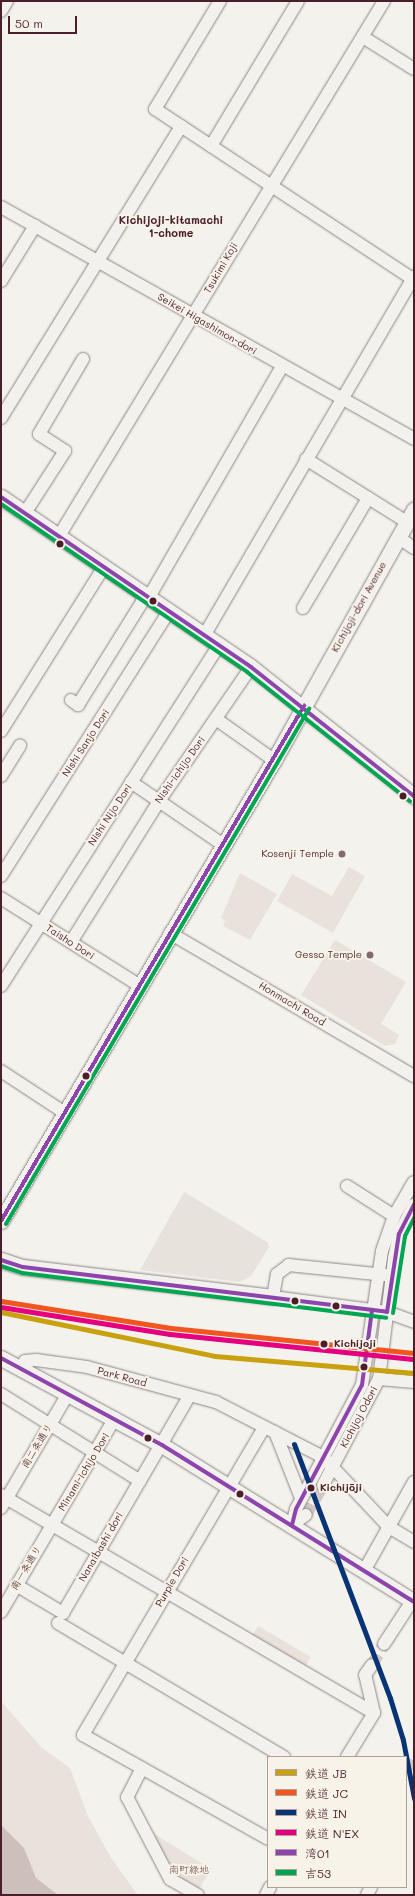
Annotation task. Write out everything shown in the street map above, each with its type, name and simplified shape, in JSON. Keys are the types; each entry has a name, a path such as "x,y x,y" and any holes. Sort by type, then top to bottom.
{"main road":[{"path":"1,497 148,595 252,667 304,706 414,796"},
{"name":"Kichijoji-dori Avenue","path":"1,1220 140,986 222,844 274,760 411,515"},
{"path":"1,1260 23,1267 273,1297"},
{"path":"2,1362 21,1368 162,1445 413,1602"}],"street":[{"path":"1,11 7,1"},
{"path":"205,634 341,399 414,279 155,109 220,1"},
{"path":"211,146 298,1"},
{"name":"Tsukimi Koji","path":"59,536 193,316 270,185 384,1"},
{"path":"363,36 414,69"},
{"path":"1,418 181,126"},
{"name":"Seikei Higashimon-dori","path":"1,207 282,367 414,439"},
{"path":"1,281 35,226"},
{"path":"25,513 64,451 39,434 83,359"},
{"path":"70,700 78,704 148,595 282,367"},
{"path":"306,459 368,498 411,515"},
{"path":"303,608 368,498"},
{"path":"398,537 414,548"},
{"path":"1,731 104,567"},
{"name":"Nishi Sanjo Dori","path":"1,876 170,610"},
{"name":"Nishi Nijo Dori","path":"1,986 220,644"},
{"name":"Nishi-ichijo Dori","path":"70,942 159,800 252,667"},
{"path":"216,719 274,760"},
{"path":"1,776 20,746"},
{"path":"131,782 222,844"},
{"name":"Taisho Dori","path":"1,898 140,986"},
{"name":"Honmachi Road","path":"170,933 414,1076"},
{"path":"1,1072 65,1113"},
{"name":"Kichijoj Odori","path":"292,1525 301,1498 362,1385 377,1274 394,1216 414,1182"},
{"path":"347,1186 394,1216"},
{"name":"Kichijoj Odori","path":"323,1485 378,1379 391,1276 399,1234 414,1205"},
{"path":"391,1276 287,1266 277,1274 273,1297 386,1312 414,1322"},
{"name":"Park Road","path":"21,1368 25,1361 36,1360 87,1367 225,1406 323,1457 333,1466 388,1528"},
{"path":"378,1379 414,1382"},
{"path":"1,1394 140,1481"},
{"name":"南二条通り","path":"3,1501 68,1394"},
{"name":"Nanaibashi dori","path":"61,1618 190,1395"},
{"name":"Minami-ichijo Dori","path":"52,1525 115,1418"},
{"name":"Purple Dori","path":"142,1768 83,1735 262,1431"},
{"path":"275,1432 301,1498"},
{"path":"364,1571 414,1482"},
{"path":"3,1501 52,1525 374,1713"},
{"path":"292,1525 306,1515"},
{"name":"南一条通り","path":"1,1612 52,1525"},
{"path":"388,1528 414,1542"},
{"path":"16,1585 125,1663 282,1756"},
{"path":"384,1644 413,1602"},
{"path":"348,1756 374,1713 365,1675 372,1665"},
{"path":"198,1895 170,1879 128,1797 142,1768 267,1838"}],"shaded area":[{"path":"184,1192 267,1242 269,1247 251,1276 240,1282 140,1270"},
{"path":"1,1825 24,1848 36,1878 58,1895 1,1895"}],"green space":[{"path":"349,867 365,876 333,933 277,901 292,874 332,896"},
{"path":"240,873 277,894 250,940 223,926 225,921 221,918"},
{"path":"335,940 406,982 381,1024 399,1035 395,1044 385,1046 301,995"},
{"path":"258,1626 311,1657 305,1667 252,1636"},
{"path":"1,1701 41,1747 70,1768 88,1816 111,1858 138,1895 1,1895"},
{"name":"南町緑地","path":"148,1830 211,1869 198,1891 172,1875"}],"tunnel":[{"path":"306,1515 323,1485"},
{"path":"372,1665 384,1644"},
{"path":"407,1768 414,1756"}],"rail line":[{"name":"JC","path":"1,1301 171,1328 414,1353"},
{"name":"N'EX","path":"1,1307 170,1334 413,1359"},
{"name":"JB","path":"1,1312 215,1356 414,1373"},
{"name":"IN","path":"294,1444 390,1698 403,1740 406,1756"},
{"name":"IN","path":"407,1761 414,1798"}],"transit line":[{"name":"湾01","path":"1,497 251,667 414,796"},
{"name":"吉53","path":"1,504 247,672 410,801"},
{"name":"湾01","path":"1,1221 304,706"},
{"name":"吉53","path":"6,1224 309,709"},
{"name":"湾01","path":"1,1260 23,1267 387,1312 399,1234 414,1205"},
{"name":"吉53","path":"393,1313 405,1236 414,1218"},
{"name":"吉53","path":"1,1266 22,1273 386,1318"},
{"name":"湾01","path":"292,1525 296,1509 362,1385 372,1310"},
{"name":"湾01","path":"1,1358 162,1445 414,1602"}],"place":[{"name":"Kosenji Temple","path":"342,854"},
{"name":"Gesso Temple","path":"370,955"},
{"name":"Kichijoji","path":"324,1344"},
{"name":"Kichijōji","path":"311,1488"}],"district":[{"name":"Kichijoji-kitamachi 1-chome","path":"171,227"}]}
